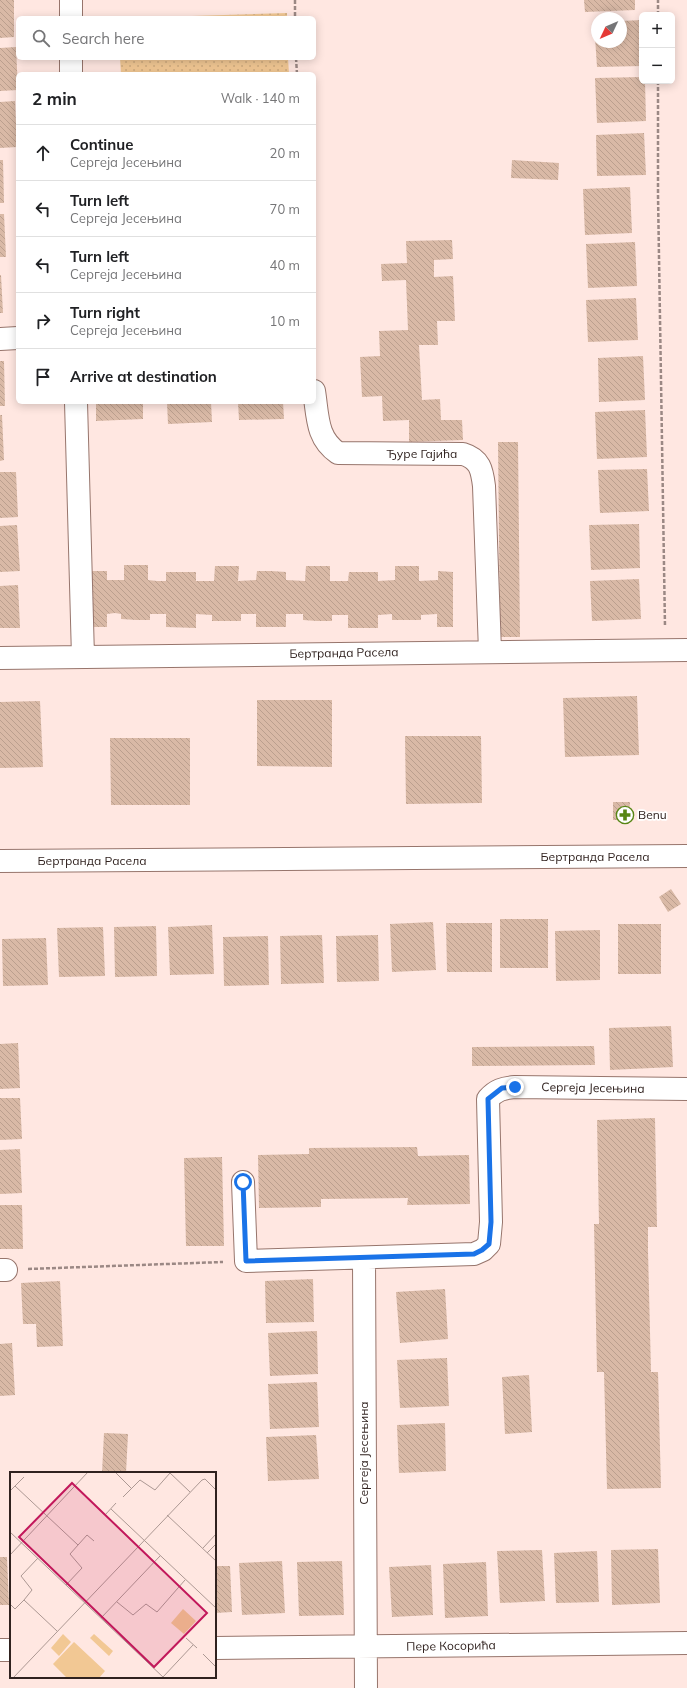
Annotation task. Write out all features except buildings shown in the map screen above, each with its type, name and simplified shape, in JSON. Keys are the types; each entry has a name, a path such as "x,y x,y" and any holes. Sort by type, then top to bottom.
{"street":[{"path":"71,0 71,16"},
{"path":"71,60 71,72"},
{"path":"0,338 16,338"},
{"name":"Ђуре Гајића","path":"316,403 321,432 329,447 338,453 463,454 476,459 480,465 484,486 490,651"},
{"path":"76,404 83,657"},
{"name":"Бертранда Расела","path":"0,658 490,651 687,650"},
{"name":"Бертранда Расела","path":"0,862 687,856"},
{"name":"Сергеја Јесењина","path":"246,1261 364,1259 474,1254 489,1244 491,1222 488,1099 502,1088 687,1089"},
{"path":"243,1182 246,1261"},
{"name":"Сергеја Јесењина","path":"364,1259 364,1647 366,1688"},
{"name":"Пере Косорића","path":"216,1648 687,1643"}],"path":[{"path":"295,0 295,16"},
{"path":"658,0 658,12"},
{"path":"296,60 297,72"},
{"path":"658,84 658,195 665,649"},
{"path":"3,1270 246,1261"}],"shaded area":[{"path":"287,13 287,16 191,16"},
{"path":"120,60 288,60 289,72 121,72"}],"place":[{"name":"Benu","path":"625,815"}],"route":[{"path":"243,1182 246,1261 364,1259 460,1256 474,1254 489,1244 491,1222 488,1099 494,1092 502,1088 515,1087"}]}
